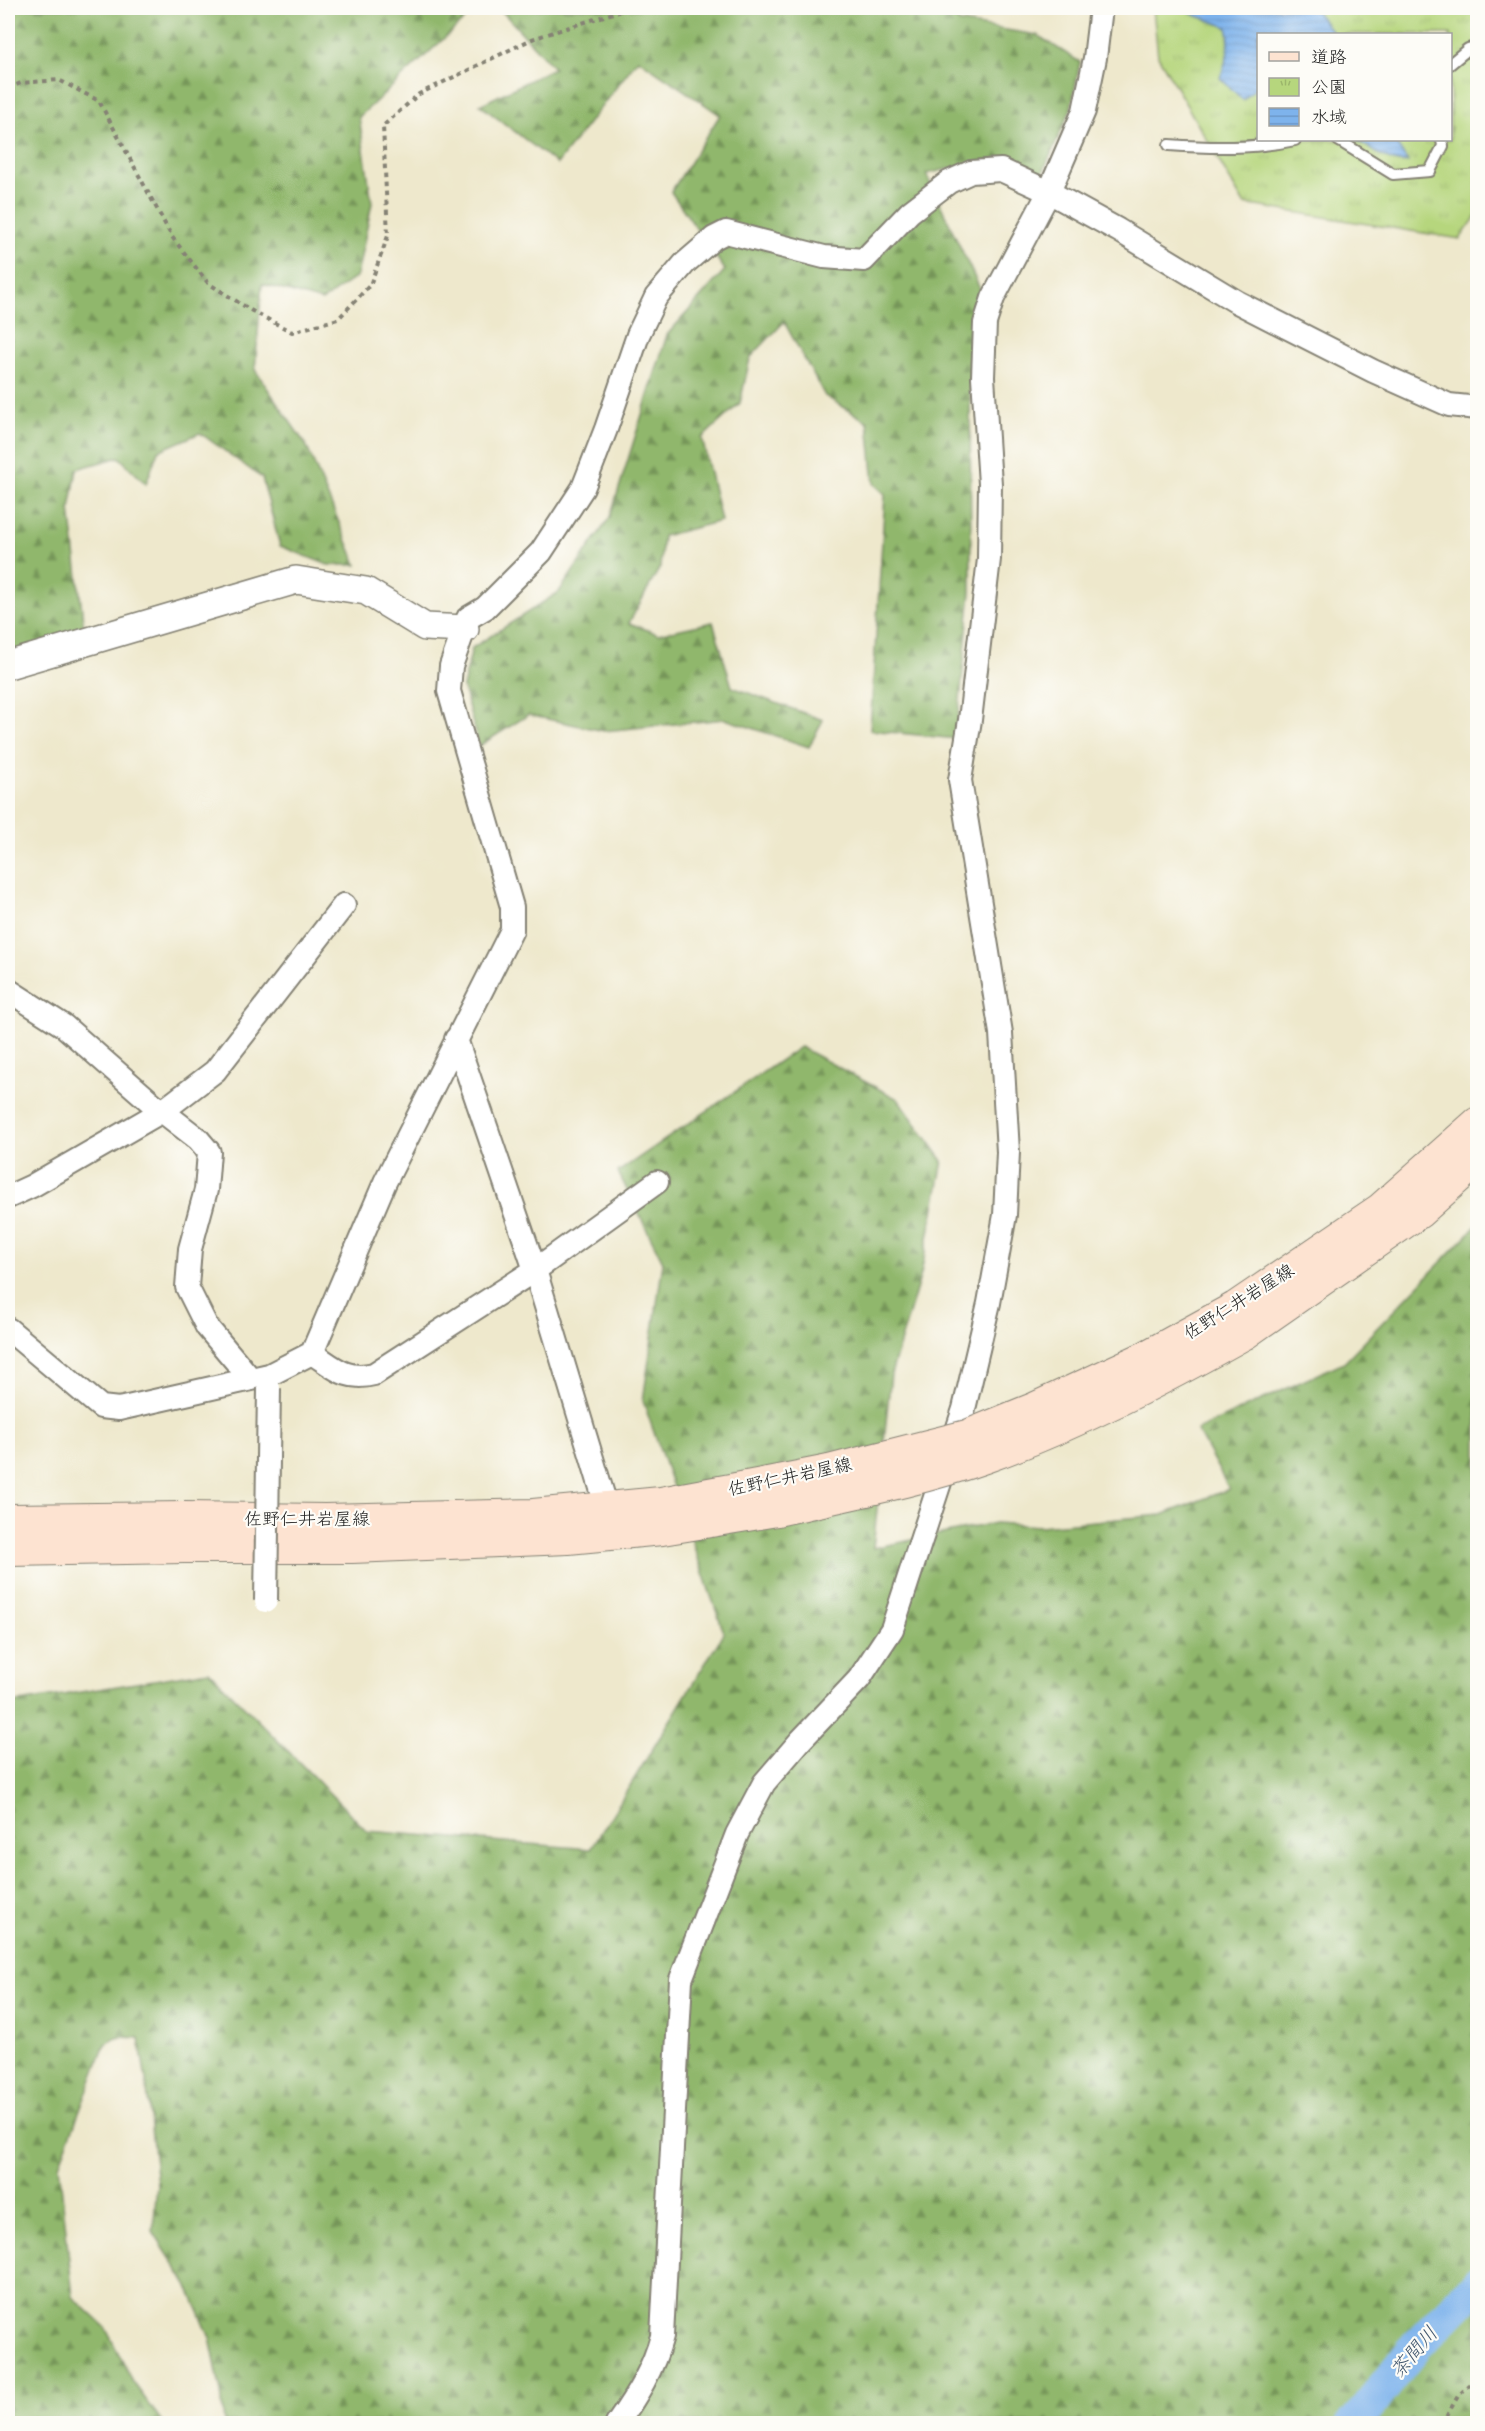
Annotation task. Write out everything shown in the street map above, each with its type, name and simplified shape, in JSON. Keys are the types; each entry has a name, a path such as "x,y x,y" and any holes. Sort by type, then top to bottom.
{"main road":[{"name":"佐野仁井岩屋線","path":"8,1520 185,1518 325,1520 533,1515 893,1484 983,1457 1073,1423 1172,1374 1381,1209 1478,1123"},
{"name":"佐野仁井岩屋線","path":"1240,1320 1419,1212 1478,1159"},
{"name":"佐野仁井岩屋線","path":"8,1550 352,1547 568,1538 662,1529 772,1496"}],"street":[{"path":"617,2424 645,2383 656,2359 662,2336 681,1979 737,1834 764,1783 859,1679 892,1629 964,1410 989,1303 1005,1215 1008,1152 1001,1033 960,780 970,720 989,559 990,484 983,376 985,323 993,298 1049,192 1084,111 1095,58 1101,8"},
{"path":"8,1329 101,1407 119,1409 263,1380 312,1353 385,1182 512,930 512,907 449,691 451,666 468,618 485,608 541,552 583,488 638,335 656,297 685,263 714,238 726,232 824,257 864,260 910,212 949,182 971,172 1001,170 1049,192 1118,230 1237,302 1373,371 1449,405 1478,408"},
{"path":"8,665 296,580 366,591 425,627 465,629"},
{"path":"8,1197 32,1186 164,1110 215,1071 344,905"},
{"path":"8,990 64,1026 153,1104 164,1110 198,1138 209,1152 206,1190 190,1249 187,1287 207,1327 263,1380 266,1602"},
{"path":"456,1039 535,1270 607,1508"},
{"path":"312,1353 336,1369 357,1378 374,1374 535,1270 657,1182"}],"lane":[{"path":"1452,62 1468,49 1478,46"},
{"path":"1170,145 1212,148 1265,147 1291,141"},
{"path":"1340,141 1393,174 1430,171 1443,146 1442,141"}],"path":[{"path":"8,88 21,83 59,80 99,100 172,237 208,283 252,311 292,332 338,319 370,285 388,236 383,126 419,94 532,39 629,8"},
{"path":"1442,2424 1458,2396 1478,2377"}],"green space":[{"path":"8,8 477,8 359,117 372,203 357,276 322,301 262,284 255,370 306,445 357,565 328,565 280,546 262,478 200,433 158,451 146,484 119,457 77,469 70,509 84,628 8,655"},
{"path":"499,8 955,8 958,22 1037,35 1080,62 1071,109 1042,174 1000,157 926,174 981,291 970,356 971,592 956,739 870,730 885,494 874,484 868,422 825,396 784,322 750,358 740,403 702,438 721,521 663,536 660,567 629,623 658,634 713,622 732,687 823,720 809,747 725,719 604,731 528,715 479,746 463,687 472,648 559,592 610,517 667,335 725,270 671,192 720,115 638,59 557,164 480,105 554,68"},
{"path":"1153,8 1477,8 1477,215 1460,239 1244,204 1158,56"},
{"path":"800,1047 898,1099 943,1161 921,1274 891,1374 873,1548 995,1523 1039,1526 1162,1515 1229,1489 1197,1430 1344,1362 1477,1225 1477,2423 224,2423 221,2392 210,2338 187,2284 153,2232 157,2184 146,2080 139,2038 122,2037 110,2041 103,2050 59,2165 73,2297 105,2327 133,2382 163,2423 8,2424 8,1704 209,1671 367,1831 591,1849 724,1633 643,1401 663,1262 618,1172"}],"water":[{"path":"1187,8 1313,8 1333,33 1257,33 1257,87 1243,100 1220,78 1229,46 1227,27 1192,14"},
{"path":"1358,141 1395,141 1408,162 1402,163 1388,159"}],"waterway":[{"name":"茶間川","path":"1354,2424 1415,2348 1478,2283"}]}
